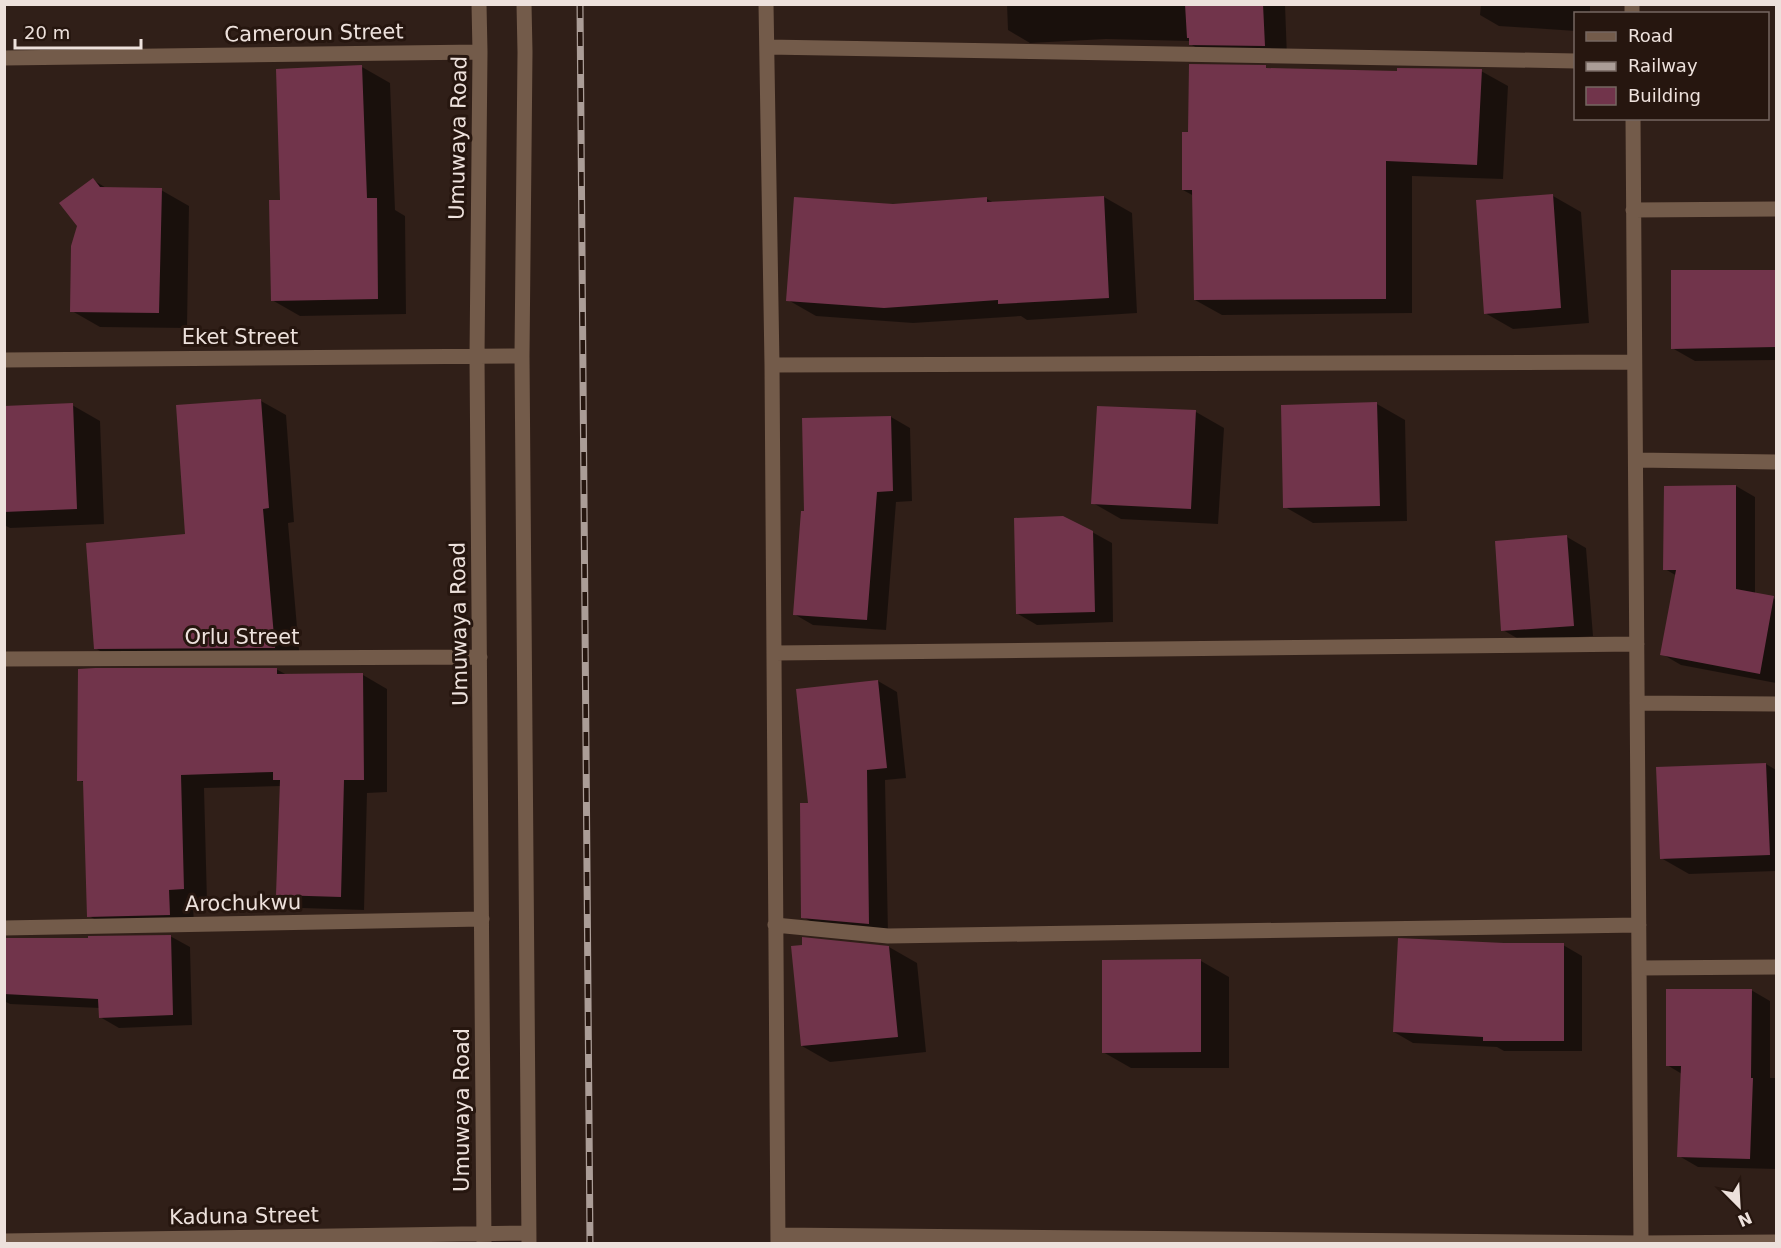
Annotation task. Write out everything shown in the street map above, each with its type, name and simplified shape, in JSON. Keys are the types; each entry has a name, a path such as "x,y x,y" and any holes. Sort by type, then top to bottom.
{"street":[{"name":"Umuwaya Road","path":"478,4 480,52 477,357 484,1238"},
{"path":"524,4 522,356 529,1238"},
{"path":"766,4 772,365 778,1239 1776,1242"},
{"path":"767,47 1574,61"},
{"name":"Cameroun Street","path":"4,58 480,52"},
{"path":"1633,120 1641,1243"},
{"path":"1634,210 1776,209"},
{"name":"Eket Street","path":"4,360 522,356"},
{"path":"772,365 1634,362"},
{"path":"1635,460 1776,462"},
{"path":"774,653 1637,644"},
{"name":"Orlu Street","path":"4,659 480,657"},
{"path":"1637,703 1776,704"},
{"name":"Arochukwu","path":"4,928 482,919"},
{"path":"775,925 888,936 1639,925"},
{"path":"1640,968 1776,967"},
{"name":"Kaduna Street","path":"4,1241 529,1238"}],"building":[{"path":"1185,4 1263,4 1265,46 1189,45"},
{"path":"1189,64 1397,71 1397,68 1482,69 1477,165 1386,161 1386,299 1194,300 1192,190 1182,190 1182,132 1188,132"},
{"path":"362,65 367,198 377,198 378,299 271,301 269,200 280,200 276,69"},
{"path":"93,178 100,187 162,188 159,313 70,312 71,246 77,226 59,203"},
{"path":"1553,194 1561,308 1484,314 1476,200"},
{"path":"1104,196 1109,298 998,304 998,300 884,308 786,301 794,197 893,204 987,197 987,202"},
{"path":"1671,270 1776,270 1776,347 1671,349"},
{"path":"261,399 269,508 263,509 275,648 94,649 86,543 185,534 176,405"},
{"path":"1377,402 1380,506 1283,508 1281,405"},
{"path":"73,403 77,509 4,512 4,406"},
{"path":"1097,406 1196,410 1191,509 1091,504"},
{"path":"891,416 893,491 877,492 867,620 793,615 801,511 804,511 802,418"},
{"path":"1736,485 1736,589 1774,596 1760,674 1660,655 1676,570 1663,570 1664,486"},
{"path":"1063,516 1093,531 1095,612 1016,614 1014,518"},
{"path":"1567,535 1574,626 1501,631 1495,541"},
{"path":"277,668 277,674 363,673 364,780 344,780 341,897 276,895 280,780 273,780 273,772 181,775 184,889 169,890 170,915 87,917 83,781 77,781 78,669"},
{"path":"878,680 887,768 867,770 869,924 801,918 800,803 808,803 796,689"},
{"path":"1766,763 1770,855 1660,859 1656,767"},
{"path":"171,935 173,1015 99,1018 98,999 4,994 4,938"},
{"path":"802,937 889,946 898,1037 801,1046 791,946 802,945"},
{"path":"1398,938 1504,943 1564,943 1564,1041 1483,1041 1483,1037 1393,1032"},
{"path":"1201,959 1201,1052 1102,1053 1102,960"},
{"path":"1666,989 1752,989 1751,1078 1753,1078 1750,1159 1677,1157 1681,1066 1666,1066"}],"railway":[{"path":"580,4 590,1244"}]}
